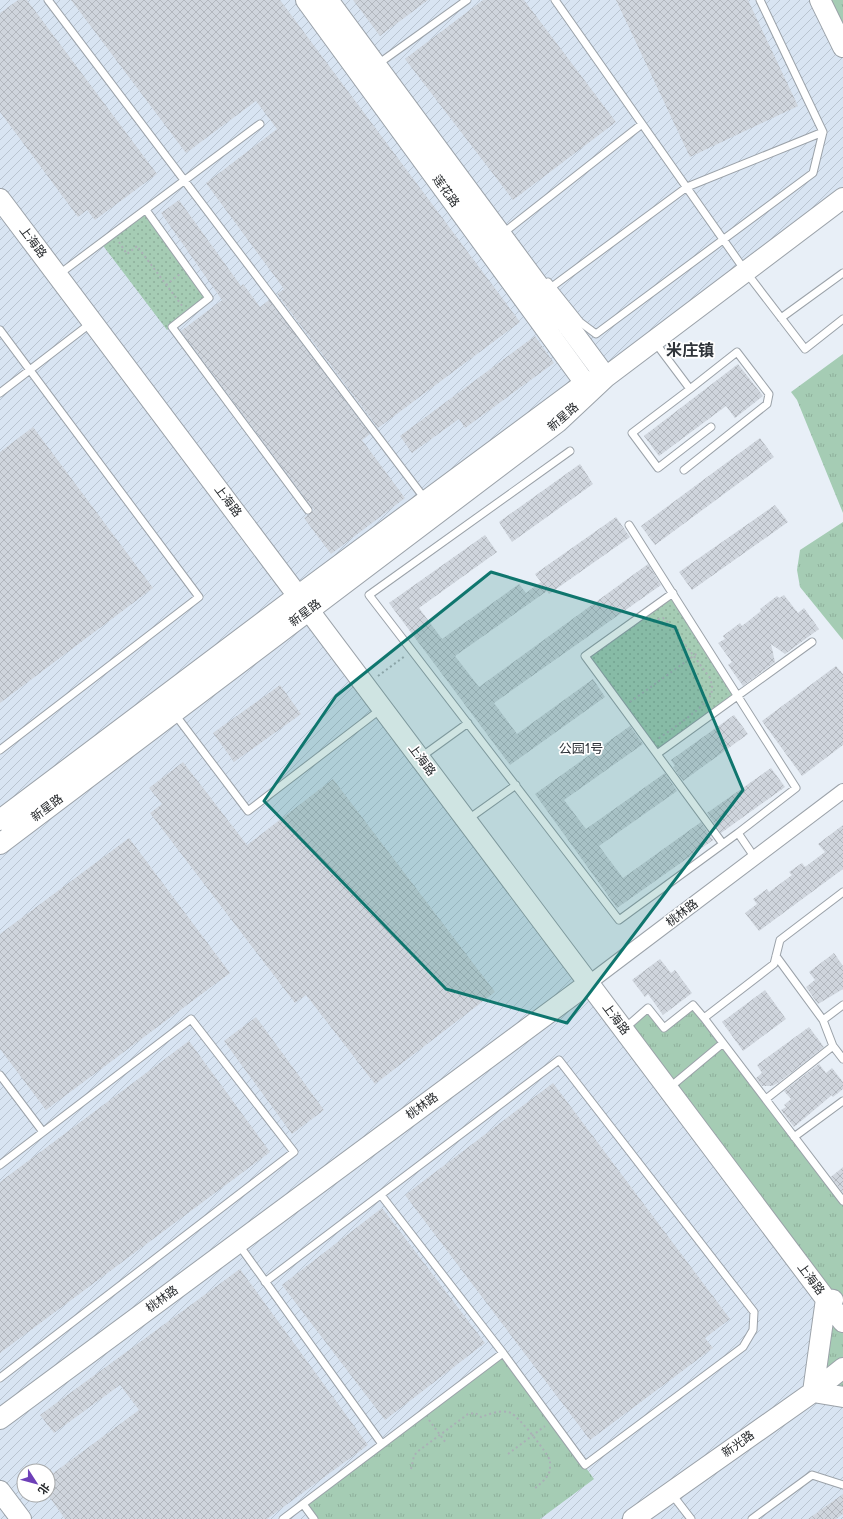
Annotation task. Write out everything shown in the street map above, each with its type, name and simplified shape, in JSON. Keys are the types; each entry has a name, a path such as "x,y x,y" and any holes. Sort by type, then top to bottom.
{"street":[{"name":"莲花路","path":"306,0 585,383"},
{"name":"莲花路","path":"328,0 382,61 507,230 546,285 606,378"},
{"path":"820,0 843,47"},
{"name":"新星路","path":"0,820 558,422 606,378 843,198"},
{"name":"上海路","path":"0,199 668,1088 834,1300 843,1322"},
{"path":"585,383 606,378"},
{"name":"新星路","path":"0,844 174,712 426,500 585,383"},
{"name":"桃林路","path":"0,1419 589,983 843,791"},
{"path":"834,1300 813,1392 843,1396"},
{"name":"新光路","path":"633,1519 670,1491 813,1392 843,1368"},
{"path":"0,1491 21,1519"}],"lane":[{"path":"48,0 426,500"},
{"path":"382,61 467,0"},
{"path":"555,0 746,272 805,349 843,319"},
{"path":"760,0 823,132 813,173 596,334 580,322 546,285 687,187 823,132"},
{"path":"58,275 260,124"},
{"path":"507,230 642,124"},
{"path":"146,210 209,298 172,327 308,510"},
{"path":"781,318 843,273"},
{"path":"0,393 92,322"},
{"path":"0,330 199,597 0,750"},
{"path":"654,341 690,388"},
{"path":"684,470 767,404 769,394 737,352 632,433 658,468 711,427"},
{"path":"570,451 369,594 619,920 738,833 796,788 629,525"},
{"path":"673,593 585,656 723,844"},
{"path":"657,754 738,697 812,642"},
{"path":"174,712 248,810 383,707"},
{"path":"420,758 468,723"},
{"path":"467,820 516,785"},
{"path":"738,833 755,858"},
{"path":"704,1018 774,964 780,940 843,892"},
{"path":"776,956 824,1020 833,1046 843,1059"},
{"path":"824,1020 843,1004"},
{"path":"624,1029 648,1008 664,1028 693,1005 843,1201"},
{"path":"0,1165 191,1019 294,1152 0,1378"},
{"path":"668,1088 723,1043"},
{"path":"766,1099 833,1046"},
{"path":"265,1282 559,1060 754,1312 753,1330 743,1347 585,1465 503,1353 381,1195"},
{"path":"0,1075 43,1132"},
{"path":"794,1137 843,1101"},
{"path":"238,1243 382,1444"},
{"path":"283,1519 503,1353"},
{"path":"752,1519 812,1475 843,1485"},
{"path":"670,1491 691,1519"},
{"path":"303,1504 314,1519"}],"path":[{"path":"113,234 127,254 137,246 189,314"},
{"path":"166,285 188,268"},
{"path":"650,622 663,618 670,624 710,678 712,687 711,695 705,703 650,745"},
{"path":"623,707 707,647"},
{"path":"366,685 412,650"},
{"path":"424,1412 446,1443"},
{"path":"412,1469 414,1456 468,1414 475,1413 481,1417 500,1412 510,1413 517,1417 550,1461 550,1471 544,1481 534,1489"},
{"path":"508,1454 552,1420"}],"highlighted area":[{"path":"491,572 675,627 743,790 567,1023 446,989 264,801 336,696"}],"shaded area":[{"path":"0,0 306,0 583,379 0,820"},
{"path":"342,0 820,0 843,47 843,198 606,377"},
{"path":"310,610 826,1299 843,1397 843,1519 0,1519 0,842"}],"green space":[{"path":"820,0 843,0 843,47"},
{"path":"146,210 209,298 167,330 101,243"},
{"path":"843,354 843,513 797,400 791,392"},
{"path":"843,522 843,640 800,587 797,570 800,550"},
{"path":"673,593 738,697 657,754 585,656"},
{"path":"693,1005 843,1201 843,1397 813,1392 826,1299 624,1029 648,1008 664,1027"},
{"path":"503,1353 594,1479 540,1519 314,1519 303,1504"}],"building":[{"path":"18,0 27,0 157,174 95,220 87,210 78,217 0,112 0,13"},
{"path":"71,0 280,0 520,322 378,428 277,294 284,289 206,183 277,129 256,101 186,153"},
{"path":"353,0 428,0 380,36"},
{"path":"483,0 524,0 616,122 513,200 405,59"},
{"path":"616,0 748,0 798,106 690,157"},
{"path":"179,200 241,286 243,284 260,307 269,300 370,434 362,440 405,498 331,554 304,518 314,510 181,331 222,300 161,213"},
{"path":"535,336 554,363 465,428 459,419 412,453 400,436"},
{"path":"738,364 763,396 735,418 726,406 659,456 644,436"},
{"path":"33,427 153,588 0,703 0,452"},
{"path":"760,438 774,457 655,545 641,526"},
{"path":"580,464 593,484 512,542 499,522"},
{"path":"775,505 788,522 692,590 679,572"},
{"path":"616,517 630,537 549,594 547,591 455,656 479,687 648,564 661,585 494,703 517,734 593,679 605,697 510,765 389,603 485,535 497,552 419,608 442,639 519,584 526,593 541,582 535,574"},
{"path":"784,595 798,613 804,608 819,629 785,654 771,644 775,662 743,686 728,665 732,662 718,643 725,639 723,636 740,623 742,626 777,596 779,598"},
{"path":"836,666 843,674 843,745 802,776 762,721"},
{"path":"280,685 301,714 234,762 213,733"},
{"path":"734,715 748,734 683,781 673,767 675,766 671,760"},
{"path":"630,726 643,744 564,800 586,829 665,773 677,791 599,846 623,878 701,822 713,840 617,908 535,794"},
{"path":"183,762 247,845 333,779 495,992 375,1084 306,995 295,1003 150,813 162,804 149,788"},
{"path":"771,768 785,787 721,833 707,813"},
{"path":"843,825 843,869 759,931 745,913 757,904 753,899 767,889 769,892 792,875 789,872 802,863 805,867 825,852 818,844"},
{"path":"129,838 230,973 46,1110 0,1049 0,934"},
{"path":"834,953 843,966 843,989 818,1004 806,987 815,980 809,972"},
{"path":"660,959 671,973 675,970 692,993 663,1015 648,994 645,997 632,980"},
{"path":"765,990 786,1019 743,1051 722,1022"},
{"path":"256,1017 324,1110 292,1134 224,1041"},
{"path":"809,1027 824,1047 778,1083 772,1086 762,1086 756,1078 762,1073 757,1065"},
{"path":"189,1041 270,1152 0,1353 0,1182"},
{"path":"819,1064 826,1073 832,1068 843,1082 843,1089 833,1097 832,1095 794,1127 781,1110 786,1107 784,1105 791,1099 784,1091"},
{"path":"553,1083 730,1319 705,1338 713,1348 590,1440 405,1195"},
{"path":"843,1167 843,1193 831,1177"},
{"path":"382,1208 485,1343 385,1420 282,1285"},
{"path":"240,1269 368,1445 267,1519 65,1519 54,1503 56,1503 56,1471 139,1410 120,1385 54,1433 40,1415"},
{"path":"843,1494 843,1514 836,1519 808,1519"}],"district":[{"name":"米庄镇","path":"690,350"},
{"name":"公园1号","path":"581,748"}]}
